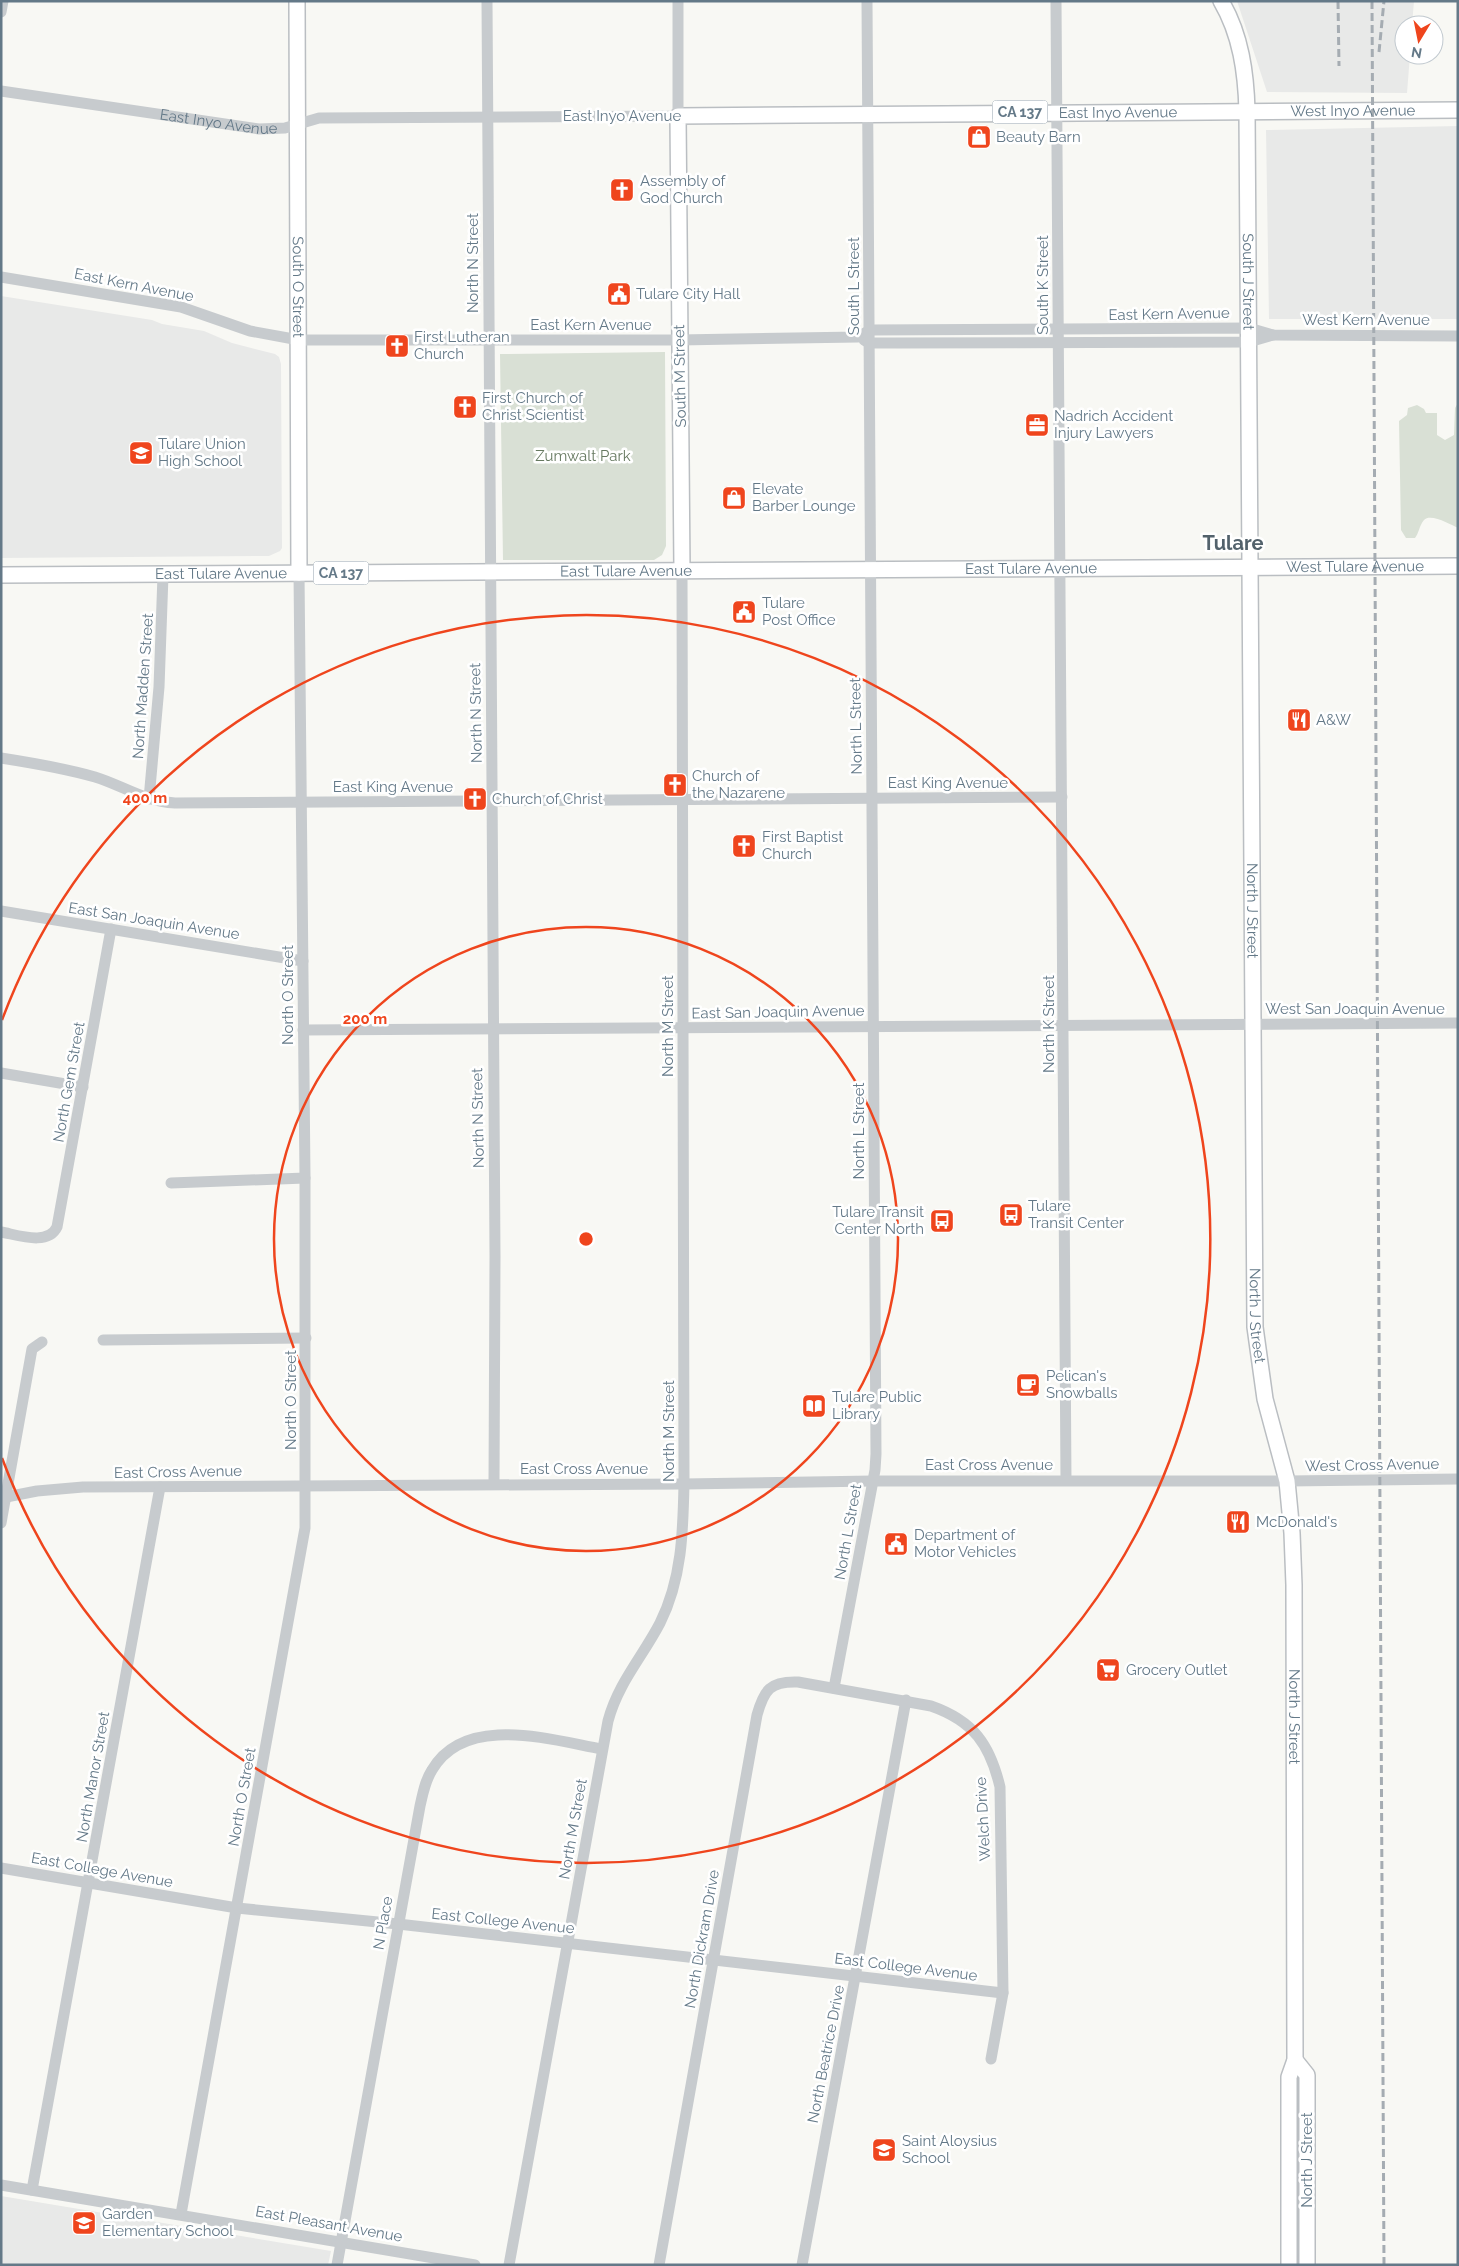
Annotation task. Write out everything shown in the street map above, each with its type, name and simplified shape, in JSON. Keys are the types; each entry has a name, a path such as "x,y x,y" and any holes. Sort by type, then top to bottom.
{"main road":[{"name":"South O Street","path":"297,1 299,573"},
{"name":"South J Street","path":"1221,1 1241,52 1246,80 1251,568"},
{"name":"West Inyo Avenue","path":"1247,111 1458,110"},
{"name":"East Inyo Avenue","path":"678,116 1247,111"},
{"name":"South M Street","path":"678,116 682,570"},
{"name":"West Tulare Avenue","path":"1251,568 1458,566"},
{"name":"East Tulare Avenue","path":"1,575 1251,568"},
{"name":"North J Street","path":"1251,568 1256,1327 1265,1399 1287,1482 1294,1584 1295,2060 1289,2077 1289,2265"},
{"name":"North J Street","path":"1295,2060 1307,2075 1307,2265"}],"street":[{"path":"1,12 3,1"},
{"name":"North N Street","path":"487,1 492,1028 495,1248 494,1484"},
{"name":"South M Street","path":"678,1 678,116"},
{"name":"South L Street","path":"867,1 870,571"},
{"name":"South K Street","path":"1056,1 1059,568"},
{"name":"East Inyo Avenue","path":"1,91 250,128 285,128 319,118 678,116"},
{"name":"East Kern Avenue","path":"1,278 181,307 250,331 299,340 679,340 858,337 870,343 1058,342 1249,335"},
{"name":"East Kern Avenue","path":"858,337 870,330 1058,330 1273,335"},
{"name":"West Kern Avenue","path":"1273,335 1458,336"},
{"name":"North K Street","path":"1059,568 1066,1480"},
{"name":"North M Street","path":"509,2265 609,1715 618,1691 656,1629 671,1596 682,1550 684,1484 684,1028 682,570"},
{"name":"North L Street","path":"834,1688 873,1481 876,1454 870,571"},
{"name":"North O Street","path":"181,2214 302,1552 306,1485 306,1338 299,573"},
{"name":"North Madden Street","path":"149,799 160,687 164,575"},
{"name":"East King Avenue","path":"1,758 58,767 97,778 149,799 175,803 1062,797"},
{"name":"East San Joaquin Avenue","path":"1,911 303,961"},
{"name":"North Gem Street","path":"1,1232 38,1238 50,1236 57,1227 111,930"},
{"name":"West San Joaquin Avenue","path":"1253,1024 1458,1023"},
{"name":"East San Joaquin Avenue","path":"303,1030 1253,1024"},
{"path":"1,1073 83,1087"},
{"path":"171,1183 305,1178"},
{"path":"103,1340 306,1338"},
{"path":"1,1523 32,1349 42,1342"},
{"name":"West Cross Avenue","path":"1287,1482 1458,1479"},
{"name":"East Cross Avenue","path":"4,1498 68,1488 306,1485 1066,1480 1287,1482"},
{"name":"North Manor Street","path":"32,2190 160,1487"},
{"name":"North Dickram Drive","path":"659,2265 762,1697 768,1688 787,1682 834,1688"},
{"name":"Welch Drive","path":"834,1688 931,1706 954,1716 975,1733 991,1756 1000,1787 1003,1993 991,2059"},
{"name":"North Beatrice Drive","path":"802,2265 906,1700"},
{"name":"N Place","path":"337,2265 398,1924 426,1782 432,1770 447,1751 471,1740 496,1734 530,1737 602,1749"},
{"name":"East College Avenue","path":"1,1868 237,1908 398,1924 1003,1993"},
{"name":"East Pleasant Avenue","path":"1,2185 475,2265"}],"shaded area":[{"path":"1237,1 1414,1 1413,15 1394,15 1394,65 1409,65 1407,93 1267,92"},
{"path":"1458,126 1458,319 1269,319 1266,130"},
{"name":"Tulare Union High School","path":"1,296 152,320 162,324 204,331 232,343 275,354 279,357 281,364 282,548 280,551 269,556 1,558"},
{"name":"Garden Elementary School","path":"1,2196 331,2251 328,2265 1,2265"}],"green space":[{"name":"Zumwalt Park","path":"665,352 666,546 662,555 654,560 503,560 500,354"},
{"path":"1458,403 1458,528 1441,520 1427,518 1422,522 1415,538 1406,538 1401,530 1399,421 1407,415 1408,408 1417,405 1424,409 1426,413 1437,413 1437,435 1445,440 1454,435 1455,408"}],"railway":[{"path":"1338,1 1339,66"},
{"path":"1372,1 1384,2265"},
{"path":"1379,52 1384,1"}],"place":[{"name":"Beauty Barn","path":"979,137"},
{"name":"Assembly of God Church","path":"622,190"},
{"name":"Tulare City Hall","path":"619,294"},
{"name":"First Lutheran Church","path":"397,346"},
{"name":"First Church of Christ Scientist","path":"465,407"},
{"name":"Nadrich Accident Injury Lawyers","path":"1037,425"},
{"name":"Tulare Union High School","path":"141,453"},
{"name":"Elevate Barber Lounge","path":"734,498"},
{"name":"Tulare Post Office","path":"744,612"},
{"name":"A&W","path":"1299,720"},
{"name":"Church of the Nazarene","path":"675,785"},
{"name":"Church of Christ","path":"475,799"},
{"name":"First Baptist Church","path":"744,846"},
{"name":"Tulare Transit Center","path":"1011,1215"},
{"name":"Tulare Transit Center North","path":"942,1221"},
{"name":"Pelican's Snowballs","path":"1028,1385"},
{"name":"Tulare Public Library","path":"814,1406"},
{"name":"McDonald's","path":"1238,1522"},
{"name":"Department of Motor Vehicles","path":"896,1544"},
{"name":"Grocery Outlet","path":"1108,1670"},
{"name":"Saint Aloysius School","path":"884,2150"},
{"name":"Garden Elementary School","path":"84,2223"}],"district":[{"name":"Tulare","path":"1233,543"}]}
